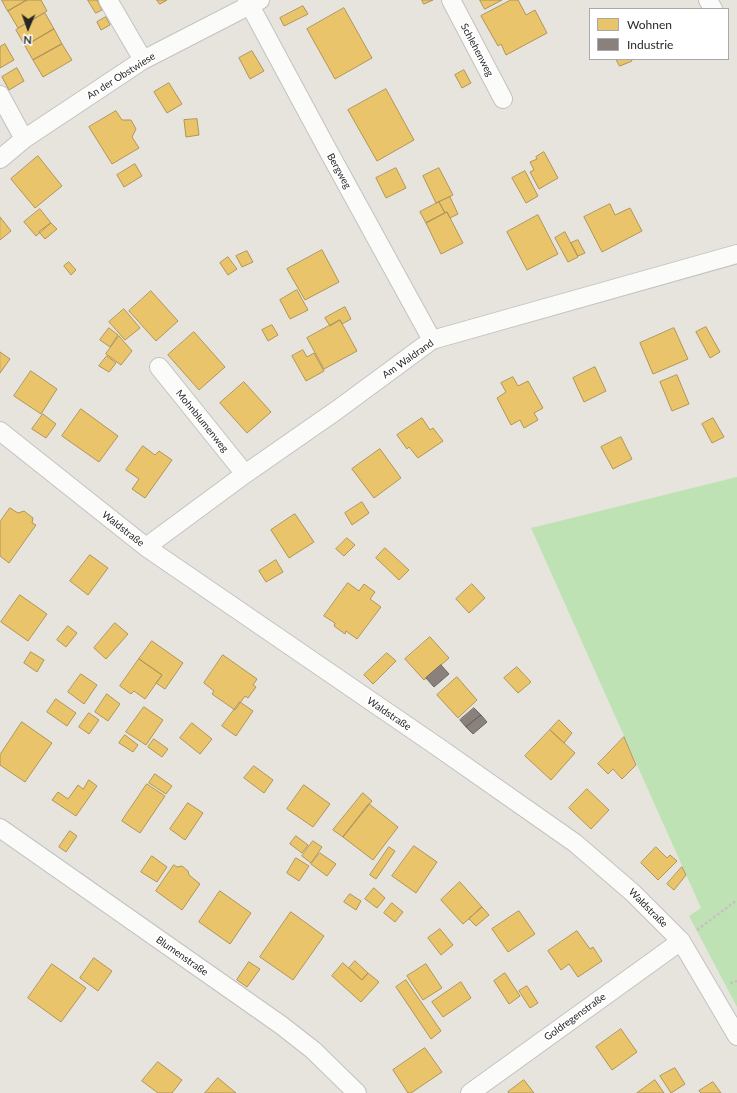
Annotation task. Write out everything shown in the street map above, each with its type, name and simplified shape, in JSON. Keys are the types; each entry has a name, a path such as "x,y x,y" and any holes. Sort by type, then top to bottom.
{"street":[{"path":"108,0 143,60"},
{"name":"Schlehenweg","path":"451,0 503,99"},
{"name":"An der Obstwiese","path":"0,159 24,139 143,60 253,2"},
{"name":"Bergweg","path":"253,2 329,152 432,340"},
{"path":"0,95 24,139"},
{"name":"Am Waldrand","path":"146,547 432,340 737,254"},
{"name":"Mohnblumenweg","path":"159,367 245,474"},
{"name":"Waldstraße","path":"0,431 146,547 575,843 633,893 681,941 737,1036"},
{"name":"Blumenstraße","path":"0,828 280,1025 313,1050 357,1093"},
{"name":"Goldregenstraße","path":"470,1093 681,941"}],"path":[{"path":"681,941 737,900"}],"green space":[{"path":"737,477 737,1007 689,916 701,908 531,528"}],"building: Wohnen":[{"path":"2,0 27,0 8,11"},
{"path":"27,0 41,0 47,11 18,28 8,11"},
{"path":"88,0 97,0 102,10 96,13"},
{"path":"157,0 167,0 160,4"},
{"path":"422,0 433,0 424,4"},
{"path":"480,0 502,0 485,9"},
{"path":"511,0 518,0 526,15 535,10 547,33 506,55 501,44 498,46 481,16"},
{"path":"303,6 308,14 284,26 280,18"},
{"path":"344,8 372,58 335,79 307,29"},
{"path":"45,13 54,29 25,46 16,30"},
{"path":"106,17 110,25 101,30 97,22"},
{"path":"54,29 62,44 33,60 25,46"},
{"path":"5,44 14,60 0,68 0,47"},
{"path":"62,44 72,60 43,77 33,60"},
{"path":"252,51 264,71 250,79 239,58"},
{"path":"617,60 632,61 620,66"},
{"path":"17,68 24,81 9,90 2,77"},
{"path":"464,70 471,83 462,88 455,75"},
{"path":"169,83 182,104 167,113 154,92"},
{"path":"386,89 414,140 377,161 348,110"},
{"path":"116,111 122,120 131,120 136,129 132,137 139,148 112,164 89,127"},
{"path":"197,119 199,135 186,137 184,120"},
{"path":"544,152 558,178 539,189 530,172 534,170 530,162 537,159 536,157"},
{"path":"38,156 62,186 35,208 11,179"},
{"path":"135,164 142,176 124,187 117,175"},
{"path":"396,168 406,188 386,198 376,178"},
{"path":"439,168 453,195 436,203 423,176"},
{"path":"525,171 538,196 526,203 512,178"},
{"path":"450,197 458,214 450,218 447,212 445,213 439,202"},
{"path":"439,202 445,213 426,223 420,212"},
{"path":"610,204 615,215 630,208 642,231 602,252 584,217"},
{"path":"40,209 51,223 36,236 24,222"},
{"path":"447,212 463,243 441,254 426,223"},
{"path":"538,215 558,254 527,270 507,232"},
{"path":"0,217 11,231 0,240"},
{"path":"51,223 57,229 45,239 39,232"},
{"path":"565,232 578,257 568,262 555,238"},
{"path":"578,240 585,253 578,256 571,243"},
{"path":"322,250 339,282 305,300 287,269"},
{"path":"247,251 253,262 242,267 236,256"},
{"path":"228,257 237,269 228,275 220,263"},
{"path":"69,262 76,270 71,275 64,266"},
{"path":"297,290 308,310 290,319 280,300"},
{"path":"151,291 178,321 156,341 129,311"},
{"path":"345,307 351,319 342,324 340,320 330,326 325,318"},
{"path":"124,309 140,328 125,340 109,322"},
{"path":"340,320 357,351 324,369 307,338"},
{"path":"272,325 278,335 268,341 262,330"},
{"path":"706,327 720,352 710,358 696,332"},
{"path":"109,328 118,335 110,347 100,340"},
{"path":"674,328 688,359 653,374 640,343"},
{"path":"194,332 225,367 199,390 168,355"},
{"path":"119,336 132,351 121,365 106,354"},
{"path":"303,350 307,357 314,353 324,371 306,381 292,356"},
{"path":"0,352 10,359 0,373"},
{"path":"107,356 116,363 109,372 99,366"},
{"path":"595,367 606,391 584,402 573,378"},
{"path":"31,371 57,389 41,414 14,396"},
{"path":"677,375 689,404 672,411 660,382"},
{"path":"513,377 518,386 528,381 543,408 534,413 538,420 524,428 520,420 511,425 497,398 506,392 501,383"},
{"path":"244,382 271,412 247,433 220,403"},
{"path":"81,409 118,436 99,462 62,436"},
{"path":"43,414 56,424 46,438 32,429"},
{"path":"422,418 430,430 433,428 443,441 418,458 409,447 407,449 397,435"},
{"path":"713,418 724,437 712,443 702,424"},
{"path":"621,437 632,459 613,469 601,447"},
{"path":"143,446 155,455 159,451 172,460 145,498 132,489 139,479 126,470"},
{"path":"380,449 401,478 374,498 352,469"},
{"path":"362,502 369,513 352,525 345,513"},
{"path":"10,508 18,513 24,511 33,518 32,523 36,525 9,563 0,556 0,522"},
{"path":"295,514 314,542 289,558 271,530"},
{"path":"347,538 355,545 344,556 336,549"},
{"path":"385,548 409,570 399,580 376,558"},
{"path":"90,555 108,568 88,595 70,581"},
{"path":"276,560 283,572 266,582 259,571"},
{"path":"348,583 359,591 364,584 375,592 370,599 381,607 357,639 346,631 345,634 334,626 335,623 324,616"},
{"path":"472,584 485,598 469,613 456,599"},
{"path":"20,595 47,614 28,641 1,622"},
{"path":"115,623 128,634 106,659 94,648"},
{"path":"68,626 77,633 66,647 57,640"},
{"path":"430,637 449,658 424,680 405,659"},
{"path":"152,641 183,663 165,689 156,683 162,675 139,659"},
{"path":"31,652 44,660 37,672 24,663"},
{"path":"387,653 396,661 373,684 364,675"},
{"path":"223,655 257,679 253,685 256,687 248,698 245,696 235,710 212,694 214,691 204,683"},
{"path":"139,659 162,675 145,699 134,691 131,694 120,686"},
{"path":"517,667 531,682 518,693 504,678"},
{"path":"81,674 97,685 84,704 68,692"},
{"path":"457,677 477,700 458,718 437,695"},
{"path":"107,694 120,704 108,721 95,712"},
{"path":"56,699 76,713 67,726 47,712"},
{"path":"240,702 253,711 236,736 222,726"},
{"path":"144,707 163,720 146,745 126,732"},
{"path":"89,713 99,720 89,734 79,727"},
{"path":"559,720 572,733 564,743 550,730"},
{"path":"22,722 52,743 25,782 0,765 0,755"},
{"path":"192,723 212,739 200,754 180,738"},
{"path":"550,730 575,753 551,780 525,756"},
{"path":"125,735 138,745 133,752 119,743"},
{"path":"624,737 636,765 622,779 613,769 608,774 598,764"},
{"path":"154,739 168,749 162,757 148,747"},
{"path":"254,766 273,780 264,793 244,778"},
{"path":"155,774 172,786 166,794 149,783"},
{"path":"89,780 97,786 76,816 52,800 58,792 68,799 78,785 83,789"},
{"path":"147,784 165,796 140,833 122,821"},
{"path":"304,785 330,804 313,827 287,809"},
{"path":"587,789 609,810 591,829 569,808"},
{"path":"363,793 372,801 343,837 333,830"},
{"path":"188,803 203,813 185,840 170,829"},
{"path":"369,804 398,827 373,860 343,837"},
{"path":"70,831 77,836 66,852 59,847"},
{"path":"296,836 308,845 302,853 290,844"},
{"path":"313,841 322,847 311,863 302,856"},
{"path":"414,846 437,862 416,893 392,876"},
{"path":"389,847 395,851 376,879 370,875"},
{"path":"656,847 667,858 670,855 677,861 658,880 641,863"},
{"path":"320,853 336,864 327,876 311,864"},
{"path":"152,856 167,867 157,882 141,872"},
{"path":"296,858 309,866 299,881 287,873"},
{"path":"174,865 177,867 182,866 188,871 189,875 200,884 182,910 156,891"},
{"path":"682,867 686,875 674,890 667,884"},
{"path":"460,882 482,907 463,924 441,900"},
{"path":"374,888 385,898 377,908 365,899"},
{"path":"220,891 251,913 230,944 199,922"},
{"path":"350,894 361,901 356,910 344,902"},
{"path":"392,903 403,912 395,922 384,913"},
{"path":"482,907 489,915 476,926 469,919"},
{"path":"519,911 535,934 508,952 492,929"},
{"path":"291,912 324,936 293,980 260,957"},
{"path":"440,929 453,945 441,955 428,938"},
{"path":"577,931 590,949 593,947 602,961 578,977 569,964 561,970 548,951"},
{"path":"94,958 112,971 98,991 80,978"},
{"path":"355,961 368,973 362,980 349,968"},
{"path":"249,962 260,969 247,987 237,980"},
{"path":"343,963 362,980 368,973 379,982 361,1002 332,976"},
{"path":"52,964 86,988 61,1022 28,998"},
{"path":"426,964 442,988 423,1000 407,976"},
{"path":"505,973 520,996 509,1004 494,981"},
{"path":"406,980 441,1031 431,1039 396,987"},
{"path":"461,982 471,998 443,1017 432,1002"},
{"path":"527,986 538,1003 530,1008 519,991"},
{"path":"621,1029 637,1052 612,1070 596,1047"},
{"path":"425,1048 442,1072 411,1093 408,1093 393,1070"},
{"path":"158,1062 182,1080 172,1093 158,1093 142,1081"},
{"path":"675,1068 685,1084 671,1093 660,1076"},
{"path":"218,1078 236,1093 205,1093"},
{"path":"524,1080 534,1093 508,1092"},
{"path":"655,1080 664,1093 637,1093"},
{"path":"713,1082 721,1093 701,1093 699,1091"}],"building: Industrie":[{"path":"441,665 449,674 434,687 426,678"},
{"path":"474,708 481,715 466,727 460,720"},
{"path":"481,715 487,722 473,734 466,727"}]}
